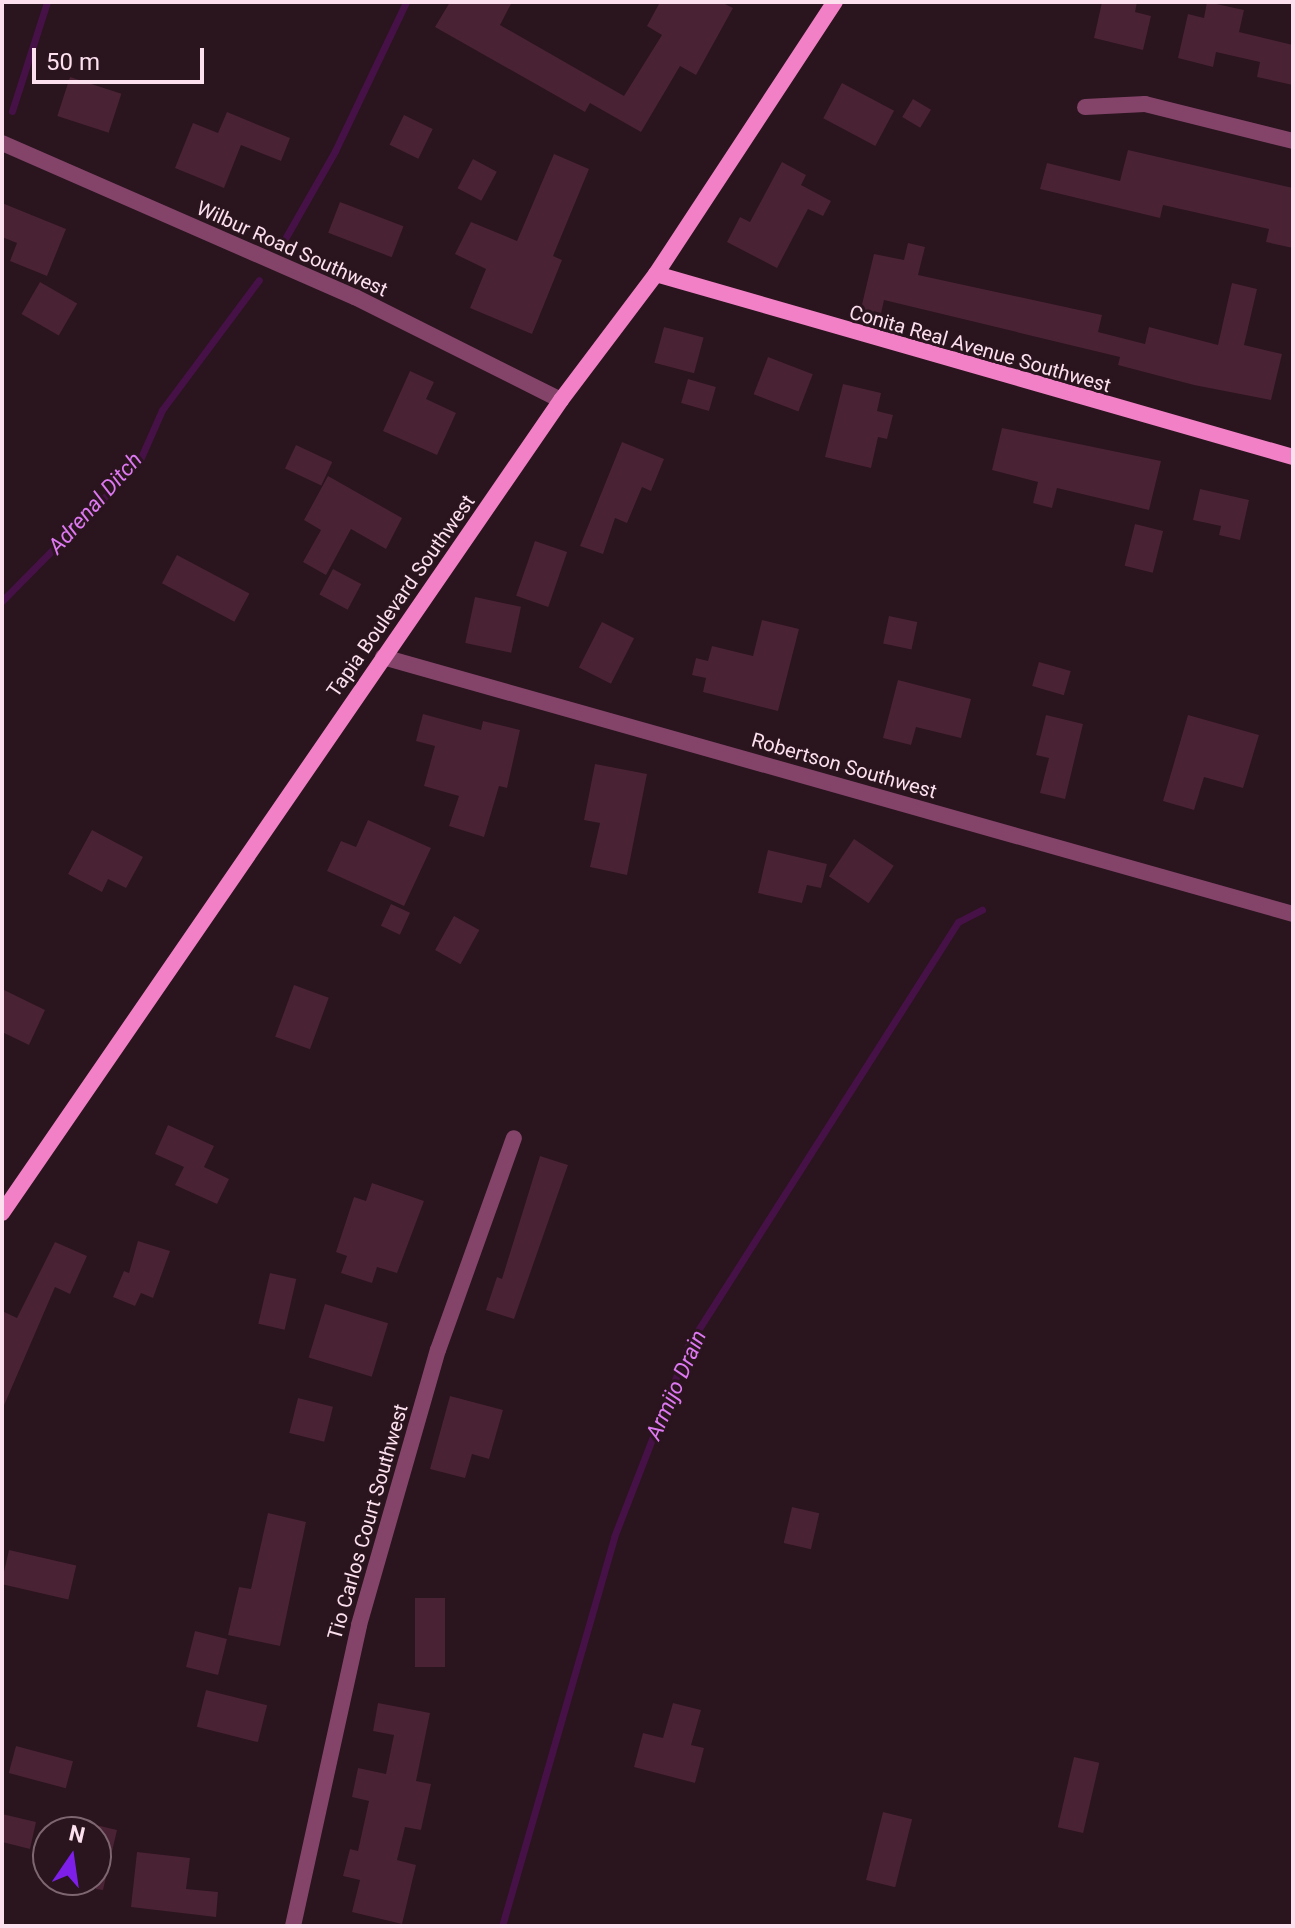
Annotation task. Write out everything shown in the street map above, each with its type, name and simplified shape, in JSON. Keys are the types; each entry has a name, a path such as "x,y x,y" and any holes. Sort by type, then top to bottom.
{"street":[{"name":"Tapia Boulevard Southwest","path":"2,1213 561,400 656,274 835,2"},
{"path":"1085,107 1145,104 1293,141"},
{"name":"Wilbur Road Southwest","path":"2,143 355,297 561,400"},
{"name":"Conita Real Avenue Southwest","path":"656,274 1118,411 1293,457"},
{"name":"Robertson Southwest","path":"383,657 1293,914"},
{"name":"Tio Carlos Court Southwest","path":"293,1926 359,1625 438,1350 514,1138"}],"building":[{"path":"450,2 512,2 500,25 624,96 662,35 647,26 660,2 721,2 733,8 696,75 680,66 641,132 590,103 585,112 435,27"},
{"path":"1102,2 1137,2 1135,12 1151,16 1143,50 1094,38"},
{"path":"1207,2 1244,10 1239,32 1293,45 1293,85 1257,77 1260,62 1216,52 1213,67 1178,58 1188,14 1204,18"},
{"path":"70,77 121,94 109,133 57,116"},
{"path":"842,83 894,111 875,146 823,118"},
{"path":"913,99 931,110 920,128 902,117"},
{"path":"227,112 290,138 281,161 241,145 224,188 175,168 193,123 218,133"},
{"path":"404,115 433,129 418,159 390,145"},
{"path":"1128,150 1293,188 1293,248 1266,242 1269,229 1163,205 1160,218 1040,189 1047,163 1120,181"},
{"path":"554,154 589,169 553,256 562,260 532,334 470,308 486,269 455,254 471,222 517,241"},
{"path":"473,159 497,172 481,201 458,188"},
{"path":"782,162 806,175 801,185 831,201 823,216 808,209 777,268 727,242 740,217 750,222"},
{"path":"340,202 403,226 392,257 328,233"},
{"path":"2,203 66,229 47,276 10,261 17,243 2,237"},
{"path":"908,243 925,247 918,275 1102,315 1098,332 1145,344 1149,327 1218,345 1232,283 1257,289 1244,345 1282,354 1271,400 1194,385 1118,365 1120,357 884,300 880,318 860,313 874,254 904,260"},
{"path":"40,282 77,304 59,336 22,314"},
{"path":"664,327 704,338 694,373 654,363"},
{"path":"768,357 813,374 798,412 754,394"},
{"path":"410,371 434,382 426,399 456,413 437,455 383,431"},
{"path":"688,379 716,387 709,411 681,403"},
{"path":"843,384 881,393 877,411 893,415 887,439 878,437 871,468 825,457"},
{"path":"1002,428 1161,461 1149,510 1057,488 1052,508 1033,503 1038,482 992,470"},
{"path":"622,442 664,459 651,491 642,487 627,523 615,518 603,554 580,546"},
{"path":"296,445 332,462 321,485 285,469"},
{"path":"328,476 402,518 386,549 351,529 326,575 303,562 321,530 304,520"},
{"path":"1200,489 1249,500 1240,540 1219,535 1221,526 1193,520"},
{"path":"1135,524 1163,531 1153,573 1125,566"},
{"path":"535,541 567,552 548,607 516,596"},
{"path":"177,555 249,593 234,622 162,583"},
{"path":"333,569 361,584 348,610 319,595"},
{"path":"475,597 521,607 511,653 465,643"},
{"path":"889,616 917,622 912,649 883,643"},
{"path":"762,620 799,629 778,711 703,692 706,678 692,675 696,658 708,661 712,646 753,656"},
{"path":"602,622 634,638 611,684 579,667"},
{"path":"1039,662 1071,671 1064,695 1032,686"},
{"path":"898,680 971,699 961,738 916,727 911,745 883,738"},
{"path":"423,714 481,730 483,721 520,730 507,788 499,786 484,837 449,826 459,796 424,786 435,746 416,741"},
{"path":"1046,715 1083,724 1065,799 1040,793 1049,758 1036,755"},
{"path":"1188,715 1259,735 1243,788 1204,777 1194,810 1163,801"},
{"path":"595,764 647,774 627,875 590,867 600,823 584,820"},
{"path":"368,820 431,848 404,906 327,871 341,841 356,847"},
{"path":"92,830 143,857 126,888 108,879 102,892 68,874"},
{"path":"854,839 894,866 869,903 829,876"},
{"path":"768,850 827,864 821,888 807,885 802,903 758,893"},
{"path":"391,904 410,913 400,935 381,926"},
{"path":"454,916 479,930 460,964 435,950"},
{"path":"294,985 329,998 310,1049 275,1037"},
{"path":"2,989 45,1010 29,1045 2,1032"},
{"path":"168,1125 214,1146 204,1167 229,1179 217,1204 175,1185 184,1167 155,1154"},
{"path":"540,1156 568,1165 514,1319 486,1310 497,1277 502,1279"},
{"path":"372,1183 424,1201 397,1273 377,1267 372,1283 341,1273 347,1256 336,1252 354,1197 366,1201"},
{"path":"138,1241 170,1251 153,1298 141,1293 135,1306 113,1297 124,1271 129,1273"},
{"path":"55,1242 87,1256 70,1294 55,1287 2,1410 2,1311 17,1318"},
{"path":"270,1273 296,1279 285,1330 258,1324"},
{"path":"325,1304 388,1323 372,1377 309,1358"},
{"path":"450,1396 503,1410 489,1459 472,1454 465,1478 430,1469"},
{"path":"298,1398 333,1407 324,1442 289,1433"},
{"path":"792,1507 819,1513 811,1549 784,1543"},
{"path":"268,1513 306,1522 280,1646 228,1635 239,1587 251,1589"},
{"path":"9,1550 76,1566 68,1600 2,1584"},
{"path":"415,1598 445,1598 445,1667 415,1667"},
{"path":"195,1631 227,1639 218,1675 186,1667"},
{"path":"206,1690 267,1705 258,1742 197,1727"},
{"path":"378,1703 430,1713 416,1781 431,1784 421,1830 405,1827 397,1860 416,1865 402,1924 352,1912 360,1880 343,1876 350,1849 358,1851 369,1801 352,1797 358,1768 386,1774 394,1735 373,1731"},
{"path":"673,1703 701,1710 691,1745 704,1748 695,1783 634,1767 643,1733 663,1738"},
{"path":"16,1746 73,1761 66,1788 9,1773"},
{"path":"1074,1757 1099,1763 1083,1833 1058,1827"},
{"path":"883,1812 912,1819 895,1887 866,1880"},
{"path":"2,1814 32,1821 30,1849 2,1842"},
{"path":"112,1829 117,1830 112,1851"},
{"path":"137,1852 190,1858 186,1889 218,1892 216,1917 131,1907"}],"waterway":[{"path":"12,111 47,2"},
{"name":"Adrenal Ditch","path":"286,237 335,151 406,2"},
{"name":"Adrenal Ditch","path":"2,601 139,462 162,410 259,280"},
{"name":"Armijo Drain","path":"502,1926 614,1537 688,1346 958,922 982,910"}]}
